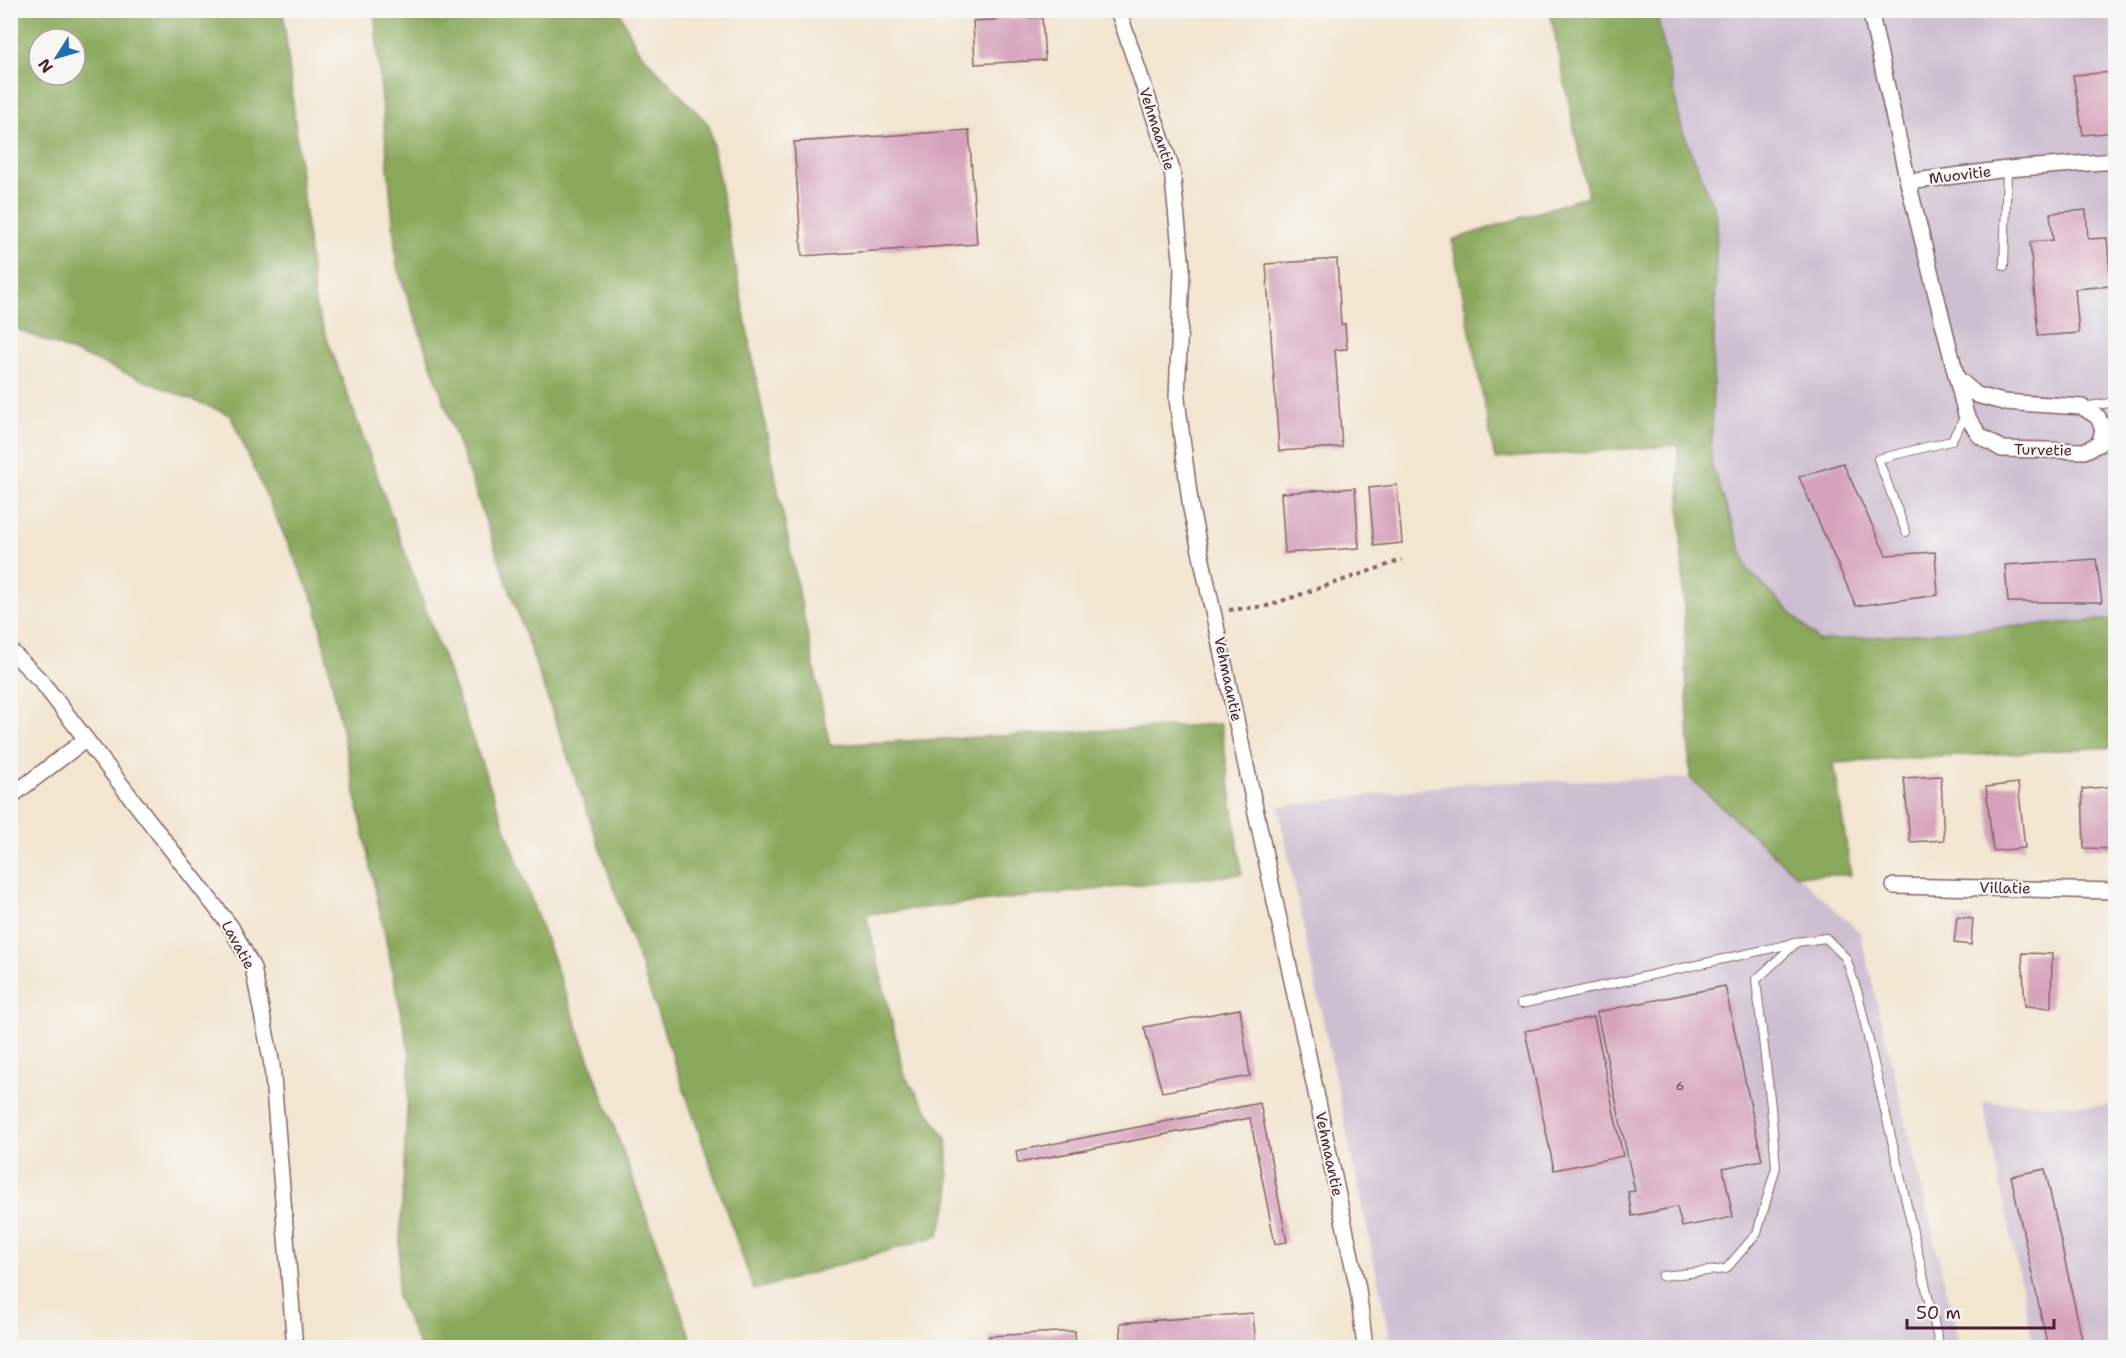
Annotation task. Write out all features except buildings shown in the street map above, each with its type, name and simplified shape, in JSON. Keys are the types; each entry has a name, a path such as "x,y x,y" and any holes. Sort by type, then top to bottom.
{"street":[{"name":"Vehmaantie","path":"1118,10 1172,170 1182,268 1178,399 1191,509 1358,1289 1365,1347"},
{"name":"Muovitie","path":"1870,10 1908,182 2007,169 2115,161"},
{"name":"Turvetie","path":"1908,182 1966,415 1980,436 2002,449 2084,451 2099,444 2109,431 2098,417 2082,407"},
{"path":"1957,378 1977,395 2003,402 2082,407"},
{"name":"Lavatie","path":"10,650 41,681 231,927 253,968 272,1065 295,1347"},
{"path":"10,797 85,740"},
{"name":"Villatie","path":"1894,886 2115,891"}],"lane":[{"path":"2004,266 2007,169"},
{"path":"2082,407 2115,402"},
{"path":"1906,532 1878,459 1951,441 1966,415"},
{"path":"1521,1004 1797,942 1826,938 1846,958 1877,1065 1940,1347"},
{"path":"1662,1276 1726,1269 1757,1233 1776,1167 1756,980 1797,942"}],"path":[{"path":"1213,612 1267,606 1402,560"}],"shaded area":[{"path":"1656,11 2115,11 2115,625 1819,641 1748,570 1711,463 1717,216 1682,129"},
{"path":"1690,778 1860,932 1960,1347 1392,1347 1278,807 1465,783"},
{"path":"1983,1102 2115,1106 2115,1347 2034,1347"}],"green space":[{"path":"10,11 283,11 315,305 694,1347 420,1347 397,1297 410,1055 316,606 230,415 11,327"},
{"path":"374,11 619,11 638,50 709,125 770,451 830,745 1221,724 1242,874 866,914 905,1076 947,1140 950,1197 938,1236 754,1290 397,267"},
{"path":"1550,11 1656,11 1682,129 1717,216 1711,463 1748,570 1819,641 2115,619 2115,747 1834,763 1851,875 1796,875 1690,778 1678,445 1495,459 1452,240 1588,196"}]}
